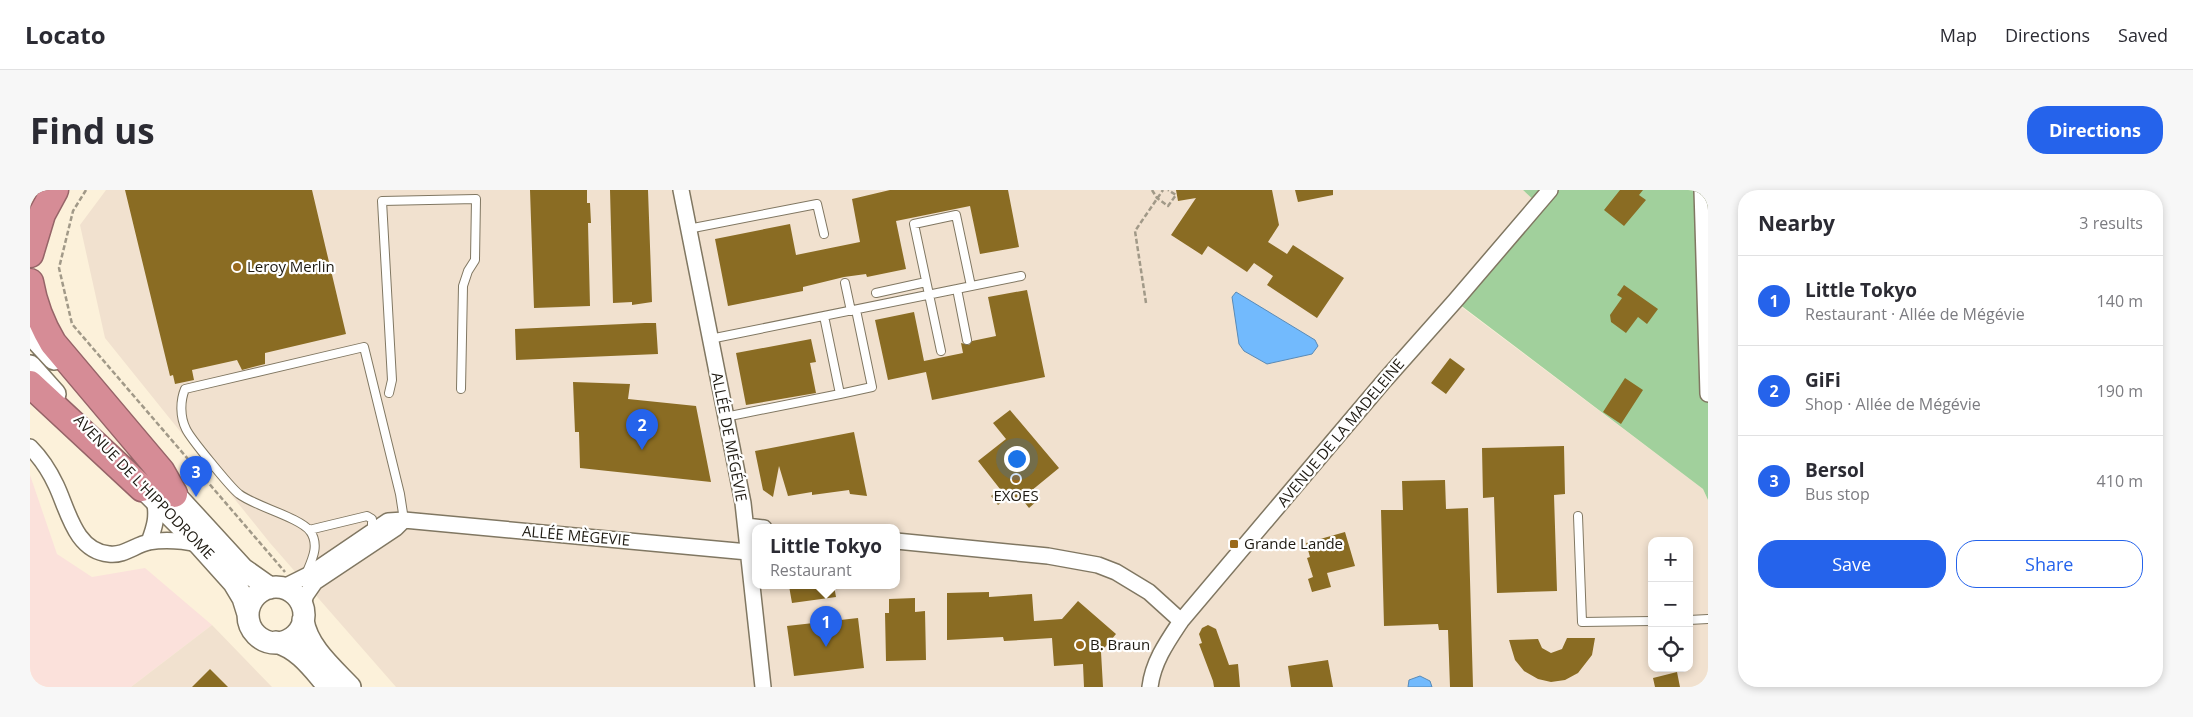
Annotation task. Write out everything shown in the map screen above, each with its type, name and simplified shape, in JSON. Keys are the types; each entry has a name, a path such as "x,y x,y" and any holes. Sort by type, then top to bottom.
{"highway":[{"path":"30,220 51,190"},
{"path":"30,254 42,214 55,190"},
{"path":"30,282 33,302 40,320 53,343 162,471 157,494 30,384"}],"main road":[{"name":"AVENUE DE L'HIPPODROME","path":"30,333 157,494 239,589 248,614"},
{"name":"AVENUE DE L'HIPPODROME","path":"30,366 157,494 242,569 288,584"},
{"path":"329,687 298,653 288,646 262,639 256,634 249,622 248,614 254,597 261,591 288,584 302,613 305,633 314,647 350,687"},
{"path":"276,642 286,641 294,636 300,629 302,613"}],"street":[{"name":"ALLÉE DE MÉGÉVIE","path":"681,190 746,526 752,588"},
{"name":"AVENUE DE LA MADELEINE","path":"1150,687 1157,661 1164,646 1181,621 1384,381 1455,302 1550,190"},
{"path":"1702,190 1708,394"},
{"path":"30,447 48,470 77,532 89,547 110,554 124,553 149,542 185,541 199,544"},
{"path":"149,542 156,523 157,494"},
{"name":"ALLÉE MÈGEVIE","path":"288,584 388,521 404,520 748,552"},
{"path":"302,613 306,595 315,582 396,528 404,520"},
{"path":"746,526 752,527"},
{"path":"900,541 1048,556 1098,565 1116,572 1149,592 1181,621"},
{"name":"ALLÉE DE MÉGÉVIE","path":"752,589 763,687"}],"lane":[{"path":"389,393 392,380 382,201 476,199 475,260 468,271 463,286 461,390"},
{"path":"688,229 817,204 824,234"},
{"path":"941,351 914,224 956,215 971,286"},
{"path":"710,339 1021,276"},
{"path":"876,293 926,282"},
{"path":"725,417 872,388 845,283"},
{"path":"957,289 967,340"},
{"path":"824,316 840,394"},
{"path":"288,584 314,553 315,542 309,530 239,494 228,482 186,430 180,400 185,389 364,347 400,494 404,520"},
{"path":"309,530 367,516 372,519 372,530"},
{"path":"1578,516 1582,622 1648,620"},
{"path":"1693,620 1708,619"}],"path":[{"path":"86,190 72,212 59,268 72,324 278,566 288,584"},
{"path":"1152,190 1157,198 1168,206 1176,195 1168,190"},
{"path":"1146,303 1135,231 1163,190"}],"shaded area":[{"path":"106,190 1523,190 1538,204 1455,302 1703,489 1708,500 1708,687 396,687 270,543 105,338 80,225"},
{"path":"30,475 57,554 92,577 145,568 212,625 131,687 30,687"},
{"path":"212,625 272,687 131,687"}],"green space":[{"path":"1523,190 1708,190 1708,500 1703,489 1455,301 1538,204"}],"water":[{"path":"1236,292 1315,340 1318,346 1312,354 1267,364 1244,351 1239,344 1232,297"},
{"path":"1420,676 1430,681 1432,687 1408,687 1409,680"}],"building":[{"name":"Leroy Merlin","path":"125,190 312,190 346,334 265,353 265,364 242,370 237,360 192,370 194,380 175,384 173,375 170,376"},
{"path":"530,190 587,190 587,203 590,203 591,223 588,223 590,306 534,308"},
{"path":"610,190 648,190 652,302 632,305 632,302 613,303"},
{"path":"890,190 1008,190 1019,247 980,254 970,206 896,221 906,269 867,277 866,274 844,277 803,287 803,291 728,306 715,239 790,224 796,255 860,242 852,199"},
{"path":"1176,190 1272,190 1279,225 1268,242 1287,254 1293,245 1344,278 1317,318 1267,285 1273,276 1254,263 1247,272 1208,246 1202,255 1171,235 1196,198 1178,201"},
{"path":"1295,190 1333,190 1333,195 1298,202"},
{"path":"1620,190 1643,190 1639,195 1646,200 1624,226 1604,210"},
{"path":"1624,285 1658,309 1647,324 1638,317 1626,333 1611,322 1610,315 1622,298 1617,295"},
{"path":"1027,290 1045,377 932,400 926,372 888,380 875,320 914,312 924,361 963,353 961,343 969,345 972,341 996,336 988,297"},
{"path":"656,323 658,354 516,360 515,329"},
{"path":"811,339 816,362 810,363 816,393 746,405 736,353"},
{"path":"1450,358 1465,369 1446,394 1431,383"},
{"path":"1625,378 1643,390 1621,424 1603,412"},
{"path":"573,382 630,384 628,399 696,406 711,482 580,468 579,432 575,432"},
{"path":"1010,410 1059,468 1031,491 1038,500 1029,508 1021,498 1008,497 998,505 991,496 1000,489 978,461 1006,439 993,423"},
{"path":"854,432 867,496 850,494 849,490 812,495 812,492 788,496 779,466 773,497 763,490 755,451"},
{"path":"1564,446 1565,494 1554,495 1557,591 1497,593 1494,497 1483,498 1482,448"},
{"path":"1445,480 1446,509 1468,508 1473,687 1450,687 1448,630 1439,630 1438,624 1384,626 1381,510 1403,510 1402,481"},
{"path":"1345,532 1355,566 1327,573 1331,587 1312,592 1308,579 1313,577 1307,558 1310,557 1306,543"},
{"path":"790,589 835,589 836,597 792,603"},
{"path":"989,592 989,597 1032,594 1034,621 1062,619 1078,601 1116,634 1101,652 1103,687 1084,687 1083,664 1054,666 1052,638 1004,641 1003,637 947,640 947,593"},
{"path":"915,598 915,612 925,611 926,660 886,661 885,613 889,613 889,599"},
{"path":"858,618 864,668 794,676 787,626"},
{"path":"1208,625 1216,629 1229,665 1238,664 1240,687 1214,687 1199,644 1202,643 1199,634 1202,628"},
{"path":"1567,638 1595,638 1592,655 1578,673 1565,680 1551,682 1538,679 1524,671 1515,660 1509,640 1538,639 1542,648 1551,653 1562,649"},
{"path":"1328,660 1333,687 1291,687 1288,666"},
{"path":"210,669 228,687 192,687"},
{"path":"1677,672 1680,687 1655,687 1653,678"}],"place":[{"name":"Leroy Merlin","path":"237,267"},
{"name":"GiFi","path":"642,450"},
{"name":"EXOES","path":"1016,479"},
{"name":"Bersol","path":"196,497"},
{"name":"Grande Lande","path":"1234,544"},
{"name":"B. Braun","path":"1080,645"},
{"name":"Little Tokyo","path":"826,647"}]}
